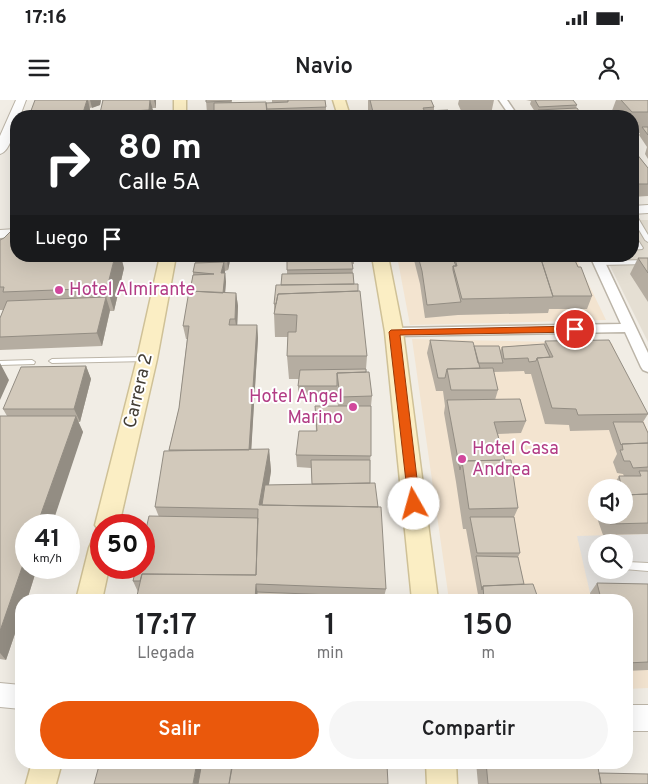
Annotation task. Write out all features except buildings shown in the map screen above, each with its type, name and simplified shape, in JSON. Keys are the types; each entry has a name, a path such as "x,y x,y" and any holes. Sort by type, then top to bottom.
{"main road":[{"name":"Carrera 2","path":"110,514 147,359 167,262"},
{"path":"381,262 394,332 423,594"},
{"path":"90,594 94,579"},
{"path":"40,784 45,769"},
{"path":"441,769 442,784"}],"street":[{"path":"0,150 10,126"},
{"path":"598,262 648,367"},
{"path":"394,332 630,328"},
{"path":"0,696 15,697"},
{"path":"633,718 648,718"}],"lane":[{"path":"639,224 648,240"},
{"path":"52,361 147,359"},
{"path":"0,363 32,362"},
{"path":"633,566 648,567"}],"shaded area":[{"path":"639,220 648,220 648,342 608,262 639,262"},
{"path":"398,262 578,262 606,320 410,325"},
{"path":"412,339 612,343 648,431 648,688 633,689 633,594 448,594"},
{"path":"633,534 648,534 648,594 590,593 577,536 588,536 588,579 633,579"}],"place":[{"name":"Hotel Almirante","path":"59,290"},
{"name":"Hotel Angel Marino","path":"353,407"},
{"name":"Hotel Casa Andrea","path":"462,459"}],"route":[{"path":"414,504 394,332 575,329"}]}
